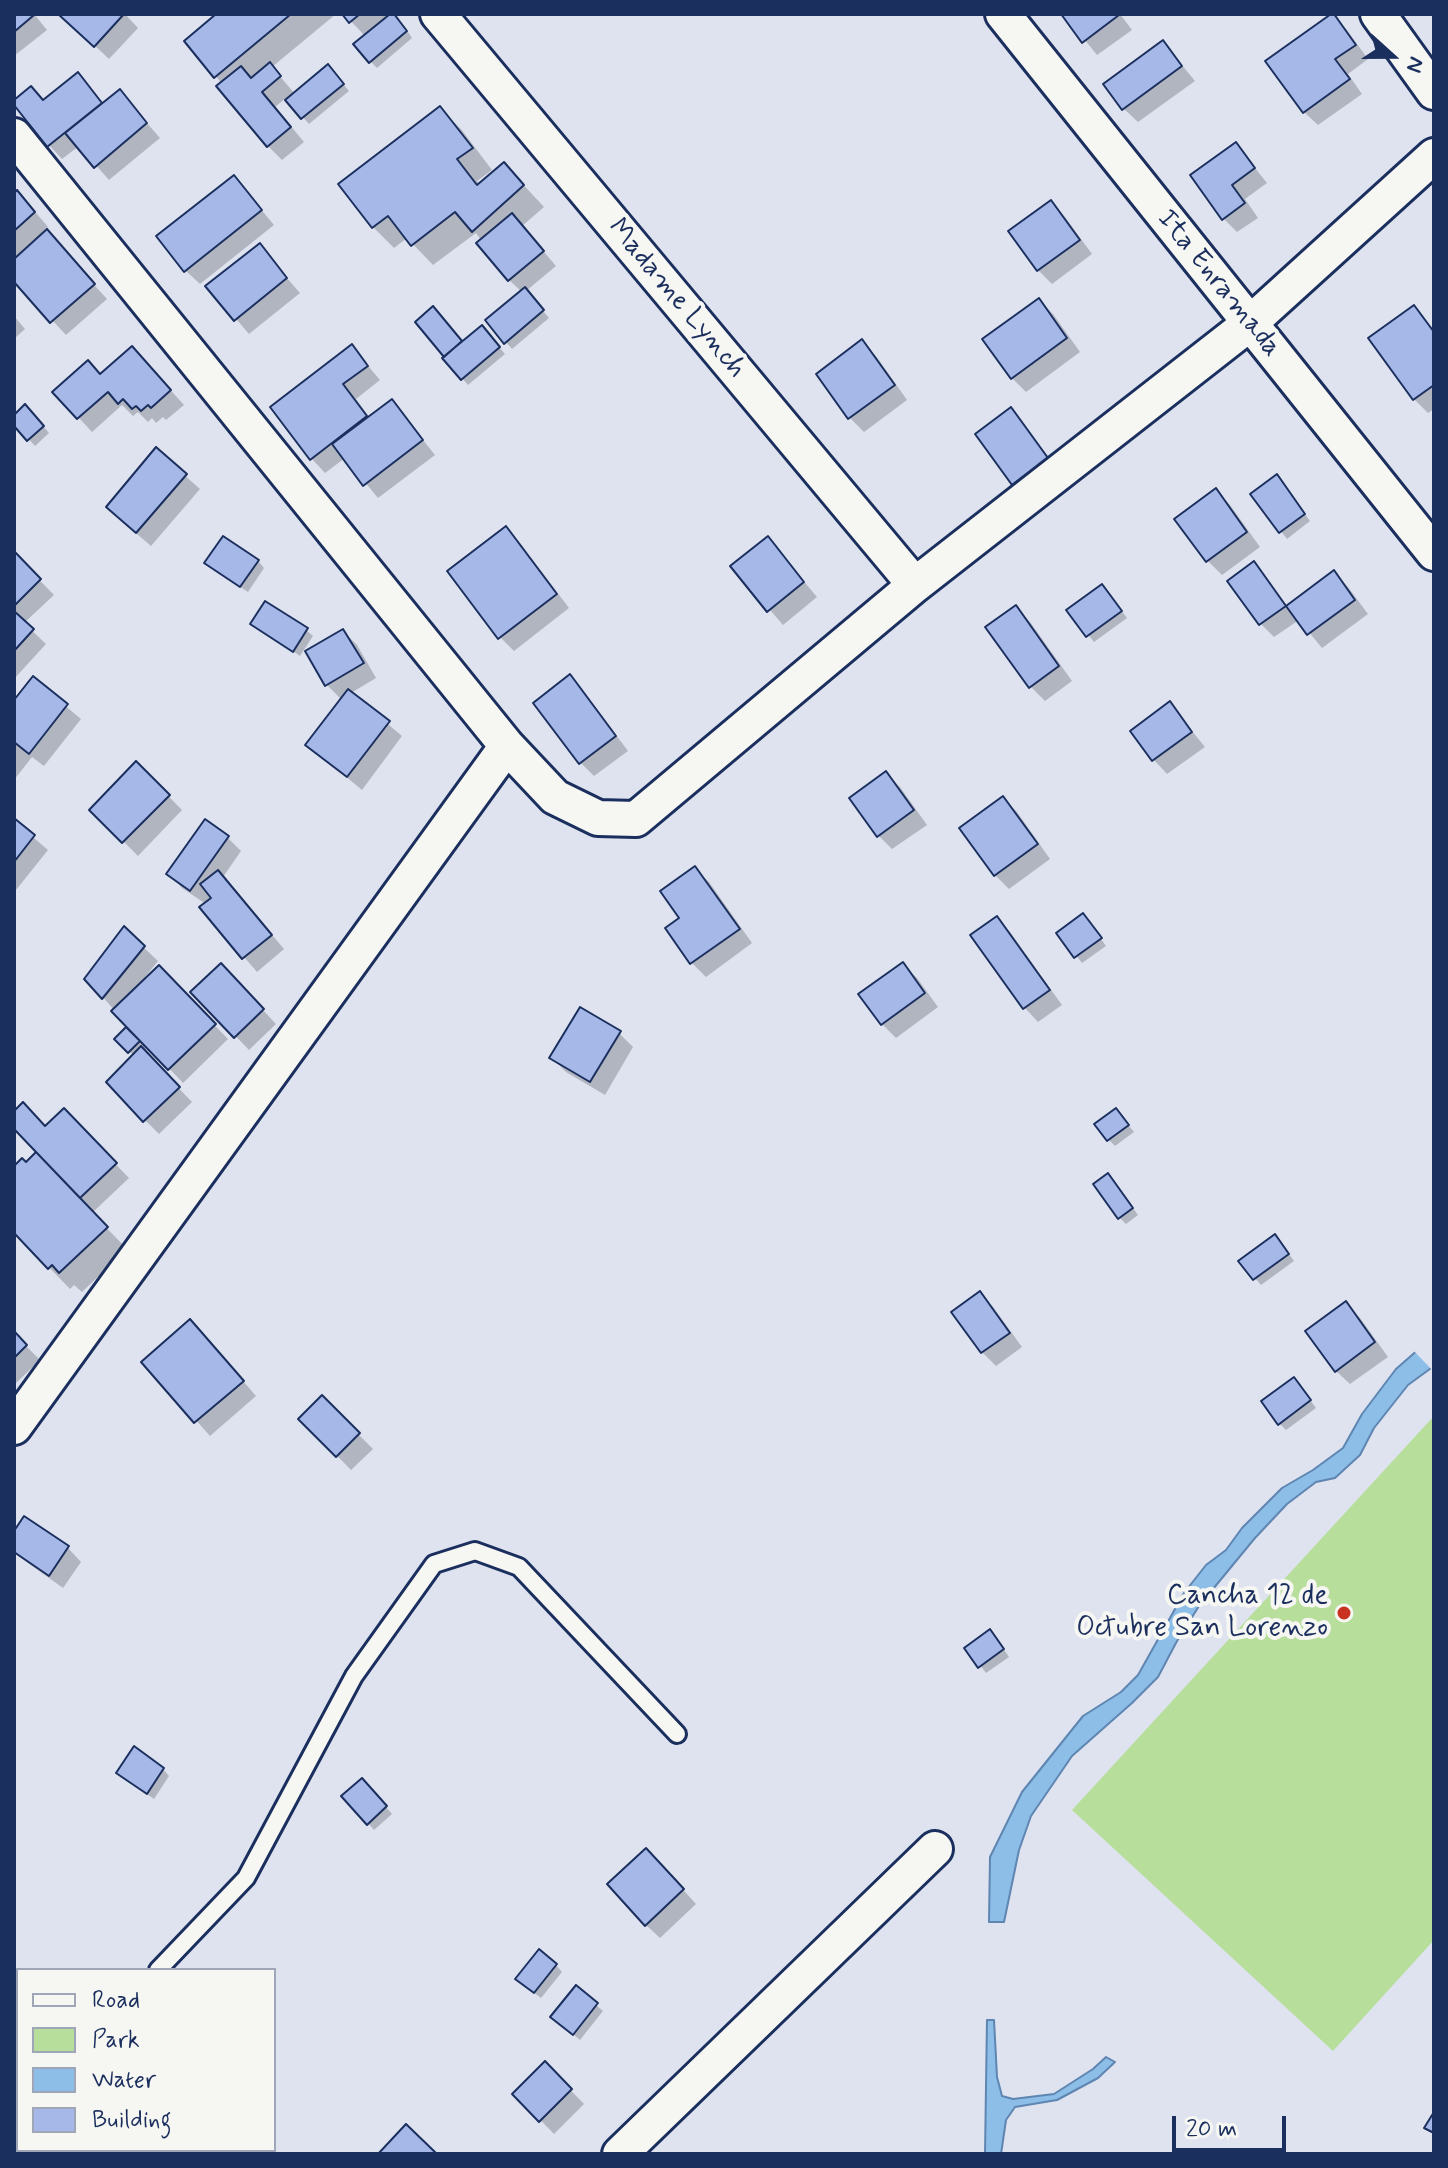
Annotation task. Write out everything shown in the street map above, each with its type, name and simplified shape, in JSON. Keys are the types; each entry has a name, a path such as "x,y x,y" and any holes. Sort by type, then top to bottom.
{"street":[{"name":"Madame Lynch","path":"438,14 915,585"},
{"name":"Ita Enramada","path":"1003,14 1434,553"},
{"path":"1378,14 1434,92"},
{"path":"14,136 507,746 555,797 598,818 636,819 915,585 1249,324 1434,156"},
{"path":"14,1427 507,746"},
{"path":"633,2146 935,1849"}],"lane":[{"path":"160,1968 246,1878 354,1676 434,1564 475,1551 519,1567 677,1734"}],"green space":[{"name":"Cancha 12 de Octubre San Lorenzo","path":"1434,1416 1434,1940 1333,2051 1072,1810"}],"water":[{"path":"1420,1348 1434,1366 1408,1385 1374,1428 1360,1455 1335,1478 1316,1482 1287,1504 1199,1606 1158,1677 1072,1756 1031,1816 1019,1850 1004,1922 989,1922 990,1857 1022,1792 1083,1716 1121,1692 1138,1675 1184,1593 1206,1565 1226,1550 1242,1528 1282,1488 1343,1448 1362,1414 1396,1369"},
{"path":"987,2020 994,2020 997,2077 1002,2096 1013,2099 1054,2094 1106,2057 1115,2062 1098,2078 1057,2100 1015,2107 1006,2120 1001,2154 985,2154"}],"pier":[{"path":"1418,1345 1434,1355 1433,1371 1412,1349"}],"building":[{"path":"14,14 33,14 34,15 14,32"},
{"path":"58,14 124,14 94,47"},
{"path":"216,14 291,14 214,78 184,41"},
{"path":"342,14 360,14 349,23"},
{"path":"394,14 407,31 369,63 353,44"},
{"path":"1061,14 1118,14 1119,15 1082,43"},
{"path":"1331,14 1356,45 1335,59 1350,79 1303,113 1265,61"},
{"path":"1163,40 1182,66 1122,110 1103,84"},
{"path":"270,62 281,76 262,92 291,127 267,147 216,86 241,66 251,78"},
{"path":"328,64 344,84 301,119 285,100"},
{"path":"78,72 102,103 47,147 14,105 14,100 31,86 43,100"},
{"path":"120,89 147,123 94,168 65,133"},
{"path":"440,106 473,148 457,159 477,185 504,162 524,185 472,232 455,212 411,246 388,216 372,228 338,184"},
{"path":"1236,142 1255,168 1232,185 1245,203 1222,220 1190,175"},
{"path":"234,175 262,210 184,272 156,236"},
{"path":"17,190 35,212 14,231 14,193"},
{"path":"1051,200 1080,240 1037,271 1008,231"},
{"path":"512,213 544,251 508,281 476,243"},
{"path":"47,229 95,284 50,323 14,282 14,259"},
{"path":"260,243 287,278 234,321 205,286"},
{"path":"525,287 544,310 504,344 485,320"},
{"path":"1039,298 1067,338 1011,379 982,339"},
{"path":"1414,305 1434,332 1434,385 1413,400 1368,338"},
{"path":"433,306 462,341 444,357 415,322"},
{"path":"482,325 500,347 461,380 442,358"},
{"path":"862,339 895,385 848,419 816,374"},
{"path":"352,344 368,366 343,384 367,416 310,460 270,407"},
{"path":"132,346 171,390 151,408 148,405 141,411 136,406 132,409 123,399 118,404 108,392 77,419 52,392 88,360 100,374"},
{"path":"392,399 423,440 363,486 332,444"},
{"path":"25,404 44,426 27,441 14,426 14,415"},
{"path":"1011,407 1048,458 1012,485 975,434"},
{"path":"156,447 187,474 136,533 106,507"},
{"path":"1277,474 1305,514 1279,533 1250,494"},
{"path":"1216,488 1247,532 1206,562 1174,519"},
{"path":"506,526 557,594 498,639 447,571"},
{"path":"223,536 259,560 240,587 204,563"},
{"path":"768,536 804,582 767,612 730,566"},
{"path":"14,551 41,579 14,606"},
{"path":"1254,561 1286,606 1259,625 1227,581"},
{"path":"1334,570 1355,600 1307,635 1286,606"},
{"path":"1102,584 1122,611 1086,637 1066,610"},
{"path":"265,601 308,628 293,652 250,624"},
{"path":"1016,605 1059,666 1029,688 985,627"},
{"path":"14,611 34,629 14,651"},
{"path":"343,629 364,663 325,686 305,651"},
{"path":"570,674 616,736 579,764 533,703"},
{"path":"33,676 68,704 29,754 14,742 14,700"},
{"path":"348,689 390,721 347,777 305,745"},
{"path":"1170,701 1192,732 1152,761 1130,731"},
{"path":"136,761 170,795 122,843 89,810"},
{"path":"886,771 914,810 877,837 849,798"},
{"path":"1003,796 1038,844 994,876 959,828"},
{"path":"14,818 35,835 14,862"},
{"path":"205,819 229,836 190,891 166,874"},
{"path":"695,866 740,929 690,964 665,928 679,918 660,891"},
{"path":"218,870 272,935 242,959 199,907 211,898 200,884"},
{"path":"1083,913 1102,938 1074,958 1056,933"},
{"path":"997,916 1050,990 1023,1009 970,935"},
{"path":"124,926 145,946 102,999 84,979"},
{"path":"903,962 925,993 881,1025 858,994"},
{"path":"221,963 264,1009 234,1038 190,992"},
{"path":"159,965 216,1024 168,1070 111,1011"},
{"path":"580,1007 621,1031 590,1082 549,1058"},
{"path":"126,1027 140,1041 128,1053 114,1039"},
{"path":"141,1046 180,1087 143,1122 106,1082"},
{"path":"23,1102 45,1126 64,1108 117,1163 80,1198 14,1129 14,1111"},
{"path":"1116,1108 1129,1125 1107,1141 1094,1124"},
{"path":"36,1152 108,1227 59,1273 52,1265 48,1269 14,1233 14,1166 22,1158 26,1162"},
{"path":"1108,1173 1133,1208 1118,1219 1093,1184"},
{"path":"1275,1234 1289,1254 1253,1280 1238,1261"},
{"path":"980,1291 1010,1333 981,1353 951,1312"},
{"path":"1346,1301 1375,1342 1335,1372 1305,1331"},
{"path":"190,1319 244,1381 194,1423 141,1362"},
{"path":"14,1331 27,1345 14,1358"},
{"path":"1294,1377 1311,1400 1278,1425 1261,1401"},
{"path":"322,1395 360,1433 336,1457 298,1419"},
{"path":"24,1516 69,1546 49,1576 14,1552 14,1531"},
{"path":"990,1629 1004,1649 978,1668 964,1648"},
{"path":"134,1746 164,1768 147,1794 116,1773"},
{"path":"362,1778 387,1806 367,1825 341,1796"},
{"path":"646,1848 684,1889 645,1926 607,1884"},
{"path":"539,1949 557,1964 534,1993 515,1979"},
{"path":"576,1985 598,2003 573,2035 550,2017"},
{"path":"545,2061 572,2089 539,2122 512,2094"},
{"path":"1434,2112 1434,2133 1424,2128"},
{"path":"406,2124 437,2154 378,2154"}],"place":[{"name":"Cancha 12 de Octubre San Lorenzo","path":"1344,1613"}]}
